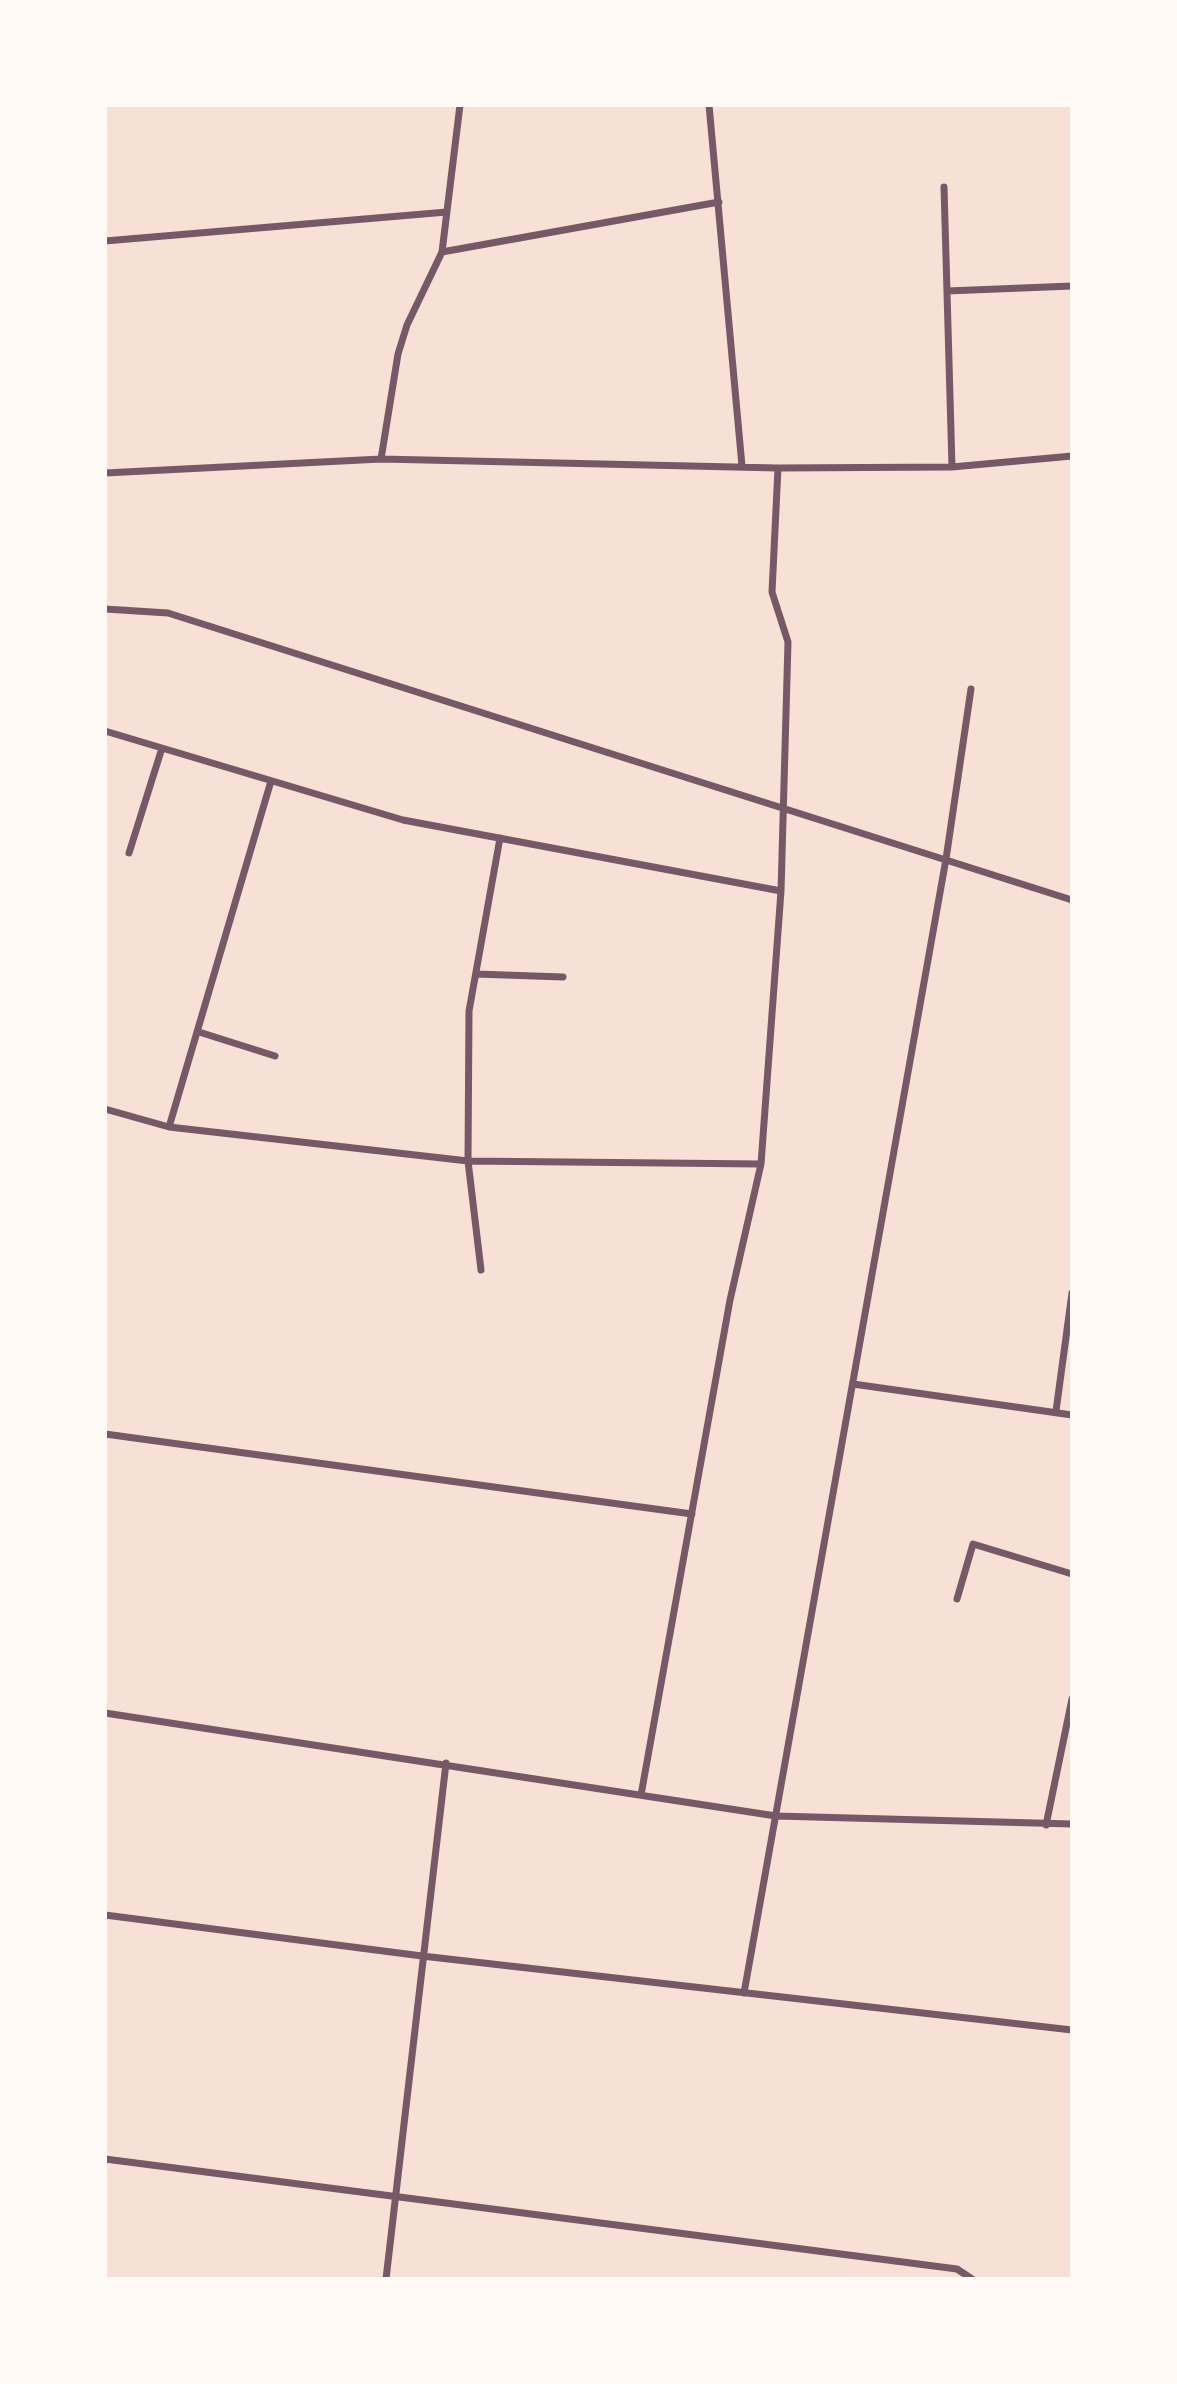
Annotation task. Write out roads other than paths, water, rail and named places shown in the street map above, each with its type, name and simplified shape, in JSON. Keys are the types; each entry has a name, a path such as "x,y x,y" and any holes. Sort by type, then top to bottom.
{"street":[{"path":"381,460 398,354 407,325 443,252 460,105"},
{"path":"709,105 742,466"},
{"path":"943,187 952,467"},
{"path":"443,252 719,202"},
{"path":"105,241 447,212"},
{"path":"947,291 1072,286"},
{"path":"105,473 381,460 778,468 952,467 1072,456"},
{"path":"640,1795 730,1300 761,1164 781,891 788,642 772,592 778,468"},
{"path":"105,609 168,613 1072,900"},
{"path":"744,1993 946,859 971,689"},
{"path":"105,731 403,820 781,891"},
{"path":"129,853 162,748"},
{"path":"169,1127 271,781"},
{"path":"481,1270 467,1161 469,1011 500,838"},
{"path":"476,974 563,977"},
{"path":"199,1032 275,1056"},
{"path":"105,1109 169,1127 467,1161 761,1164"},
{"path":"1056,1411 1072,1293"},
{"path":"853,1384 1072,1415"},
{"path":"105,1434 692,1514"},
{"path":"957,1599 973,1544 1072,1574"},
{"path":"1046,1825 1072,1699"},
{"path":"105,1713 446,1763 776,1816 1072,1824"},
{"path":"386,2279 446,1763"},
{"path":"105,1915 422,1956 1072,2030"},
{"path":"105,2160 957,2269 972,2279"}]}
